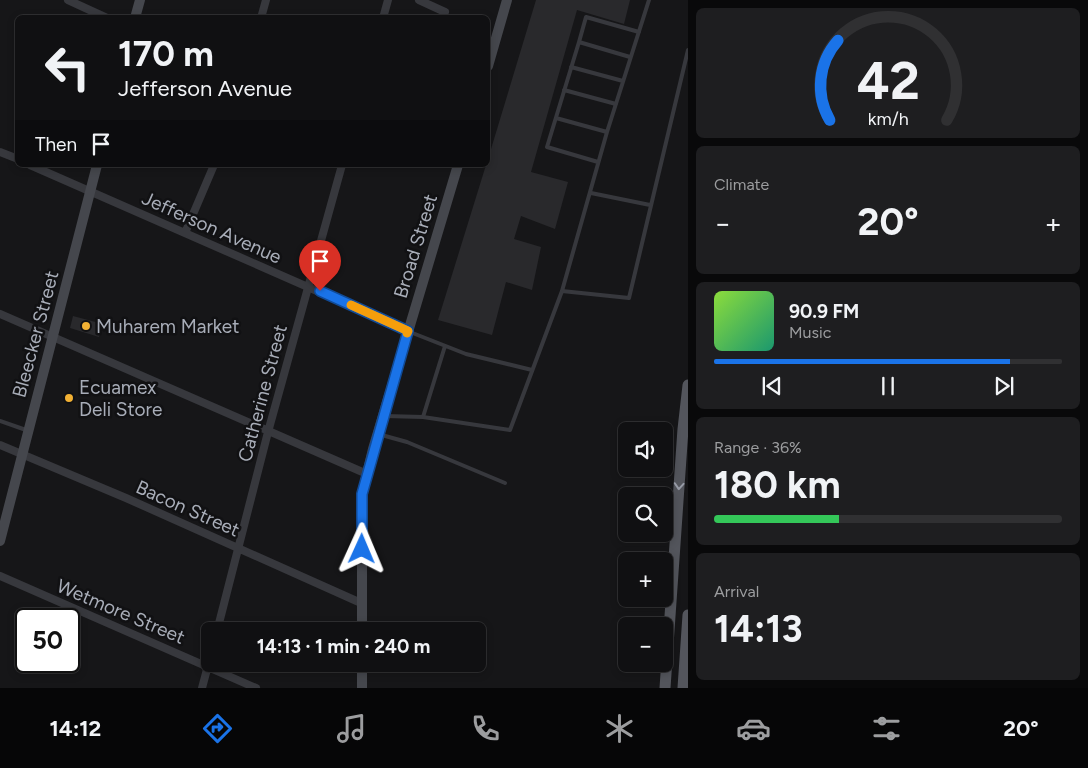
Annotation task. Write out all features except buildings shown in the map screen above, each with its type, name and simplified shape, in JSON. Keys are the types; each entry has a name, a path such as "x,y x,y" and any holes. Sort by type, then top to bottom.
{"main road":[{"path":"136,15 140,0"},
{"path":"490,59 507,0"},
{"name":"Bleecker Street","path":"0,540 97,167"},
{"name":"Broad Street","path":"362,622 362,494 454,167"},
{"path":"664,688 688,385"},
{"path":"683,688 688,615"},
{"path":"362,672 362,688"}],"street":[{"path":"68,0 100,15"},
{"path":"262,15 266,0"},
{"path":"385,15 388,0"},
{"path":"419,0 445,12"},
{"path":"0,152 15,158"},
{"name":"Jefferson Avenue","path":"35,167 408,331"},
{"path":"185,233 213,167"},
{"name":"Catherine Street","path":"219,622 268,432 341,167"},
{"path":"0,314 367,474"},
{"name":"Bacon Street","path":"0,445 126,498 362,603"},
{"name":"Wetmore Street","path":"0,576 201,659"},
{"path":"202,688 206,672"},
{"name":"Wetmore Street","path":"227,672 256,688"}],"lane":[{"path":"383,416 423,417 510,430 562,291 591,193 598,162 649,0"},
{"path":"598,162 547,147 586,17 638,32"},
{"path":"579,42 630,57"},
{"path":"562,291 629,298 688,50"},
{"path":"571,67 623,81"},
{"path":"564,90 616,104"},
{"path":"556,118 607,132"},
{"path":"591,193 650,205"},
{"path":"408,331 466,354 532,370"},
{"path":"423,417 445,346"},
{"path":"0,421 28,431"},
{"path":"378,434 407,442 505,483"}],"slow traffic":[{"path":"351,305 408,331 407,333"}],"place":[{"name":"Muharem Market","path":"86,326"},
{"name":"Ecuamex Deli Store","path":"69,398"}],"route":[{"path":"320,291 408,331 373,449 362,494 362,549"}]}
